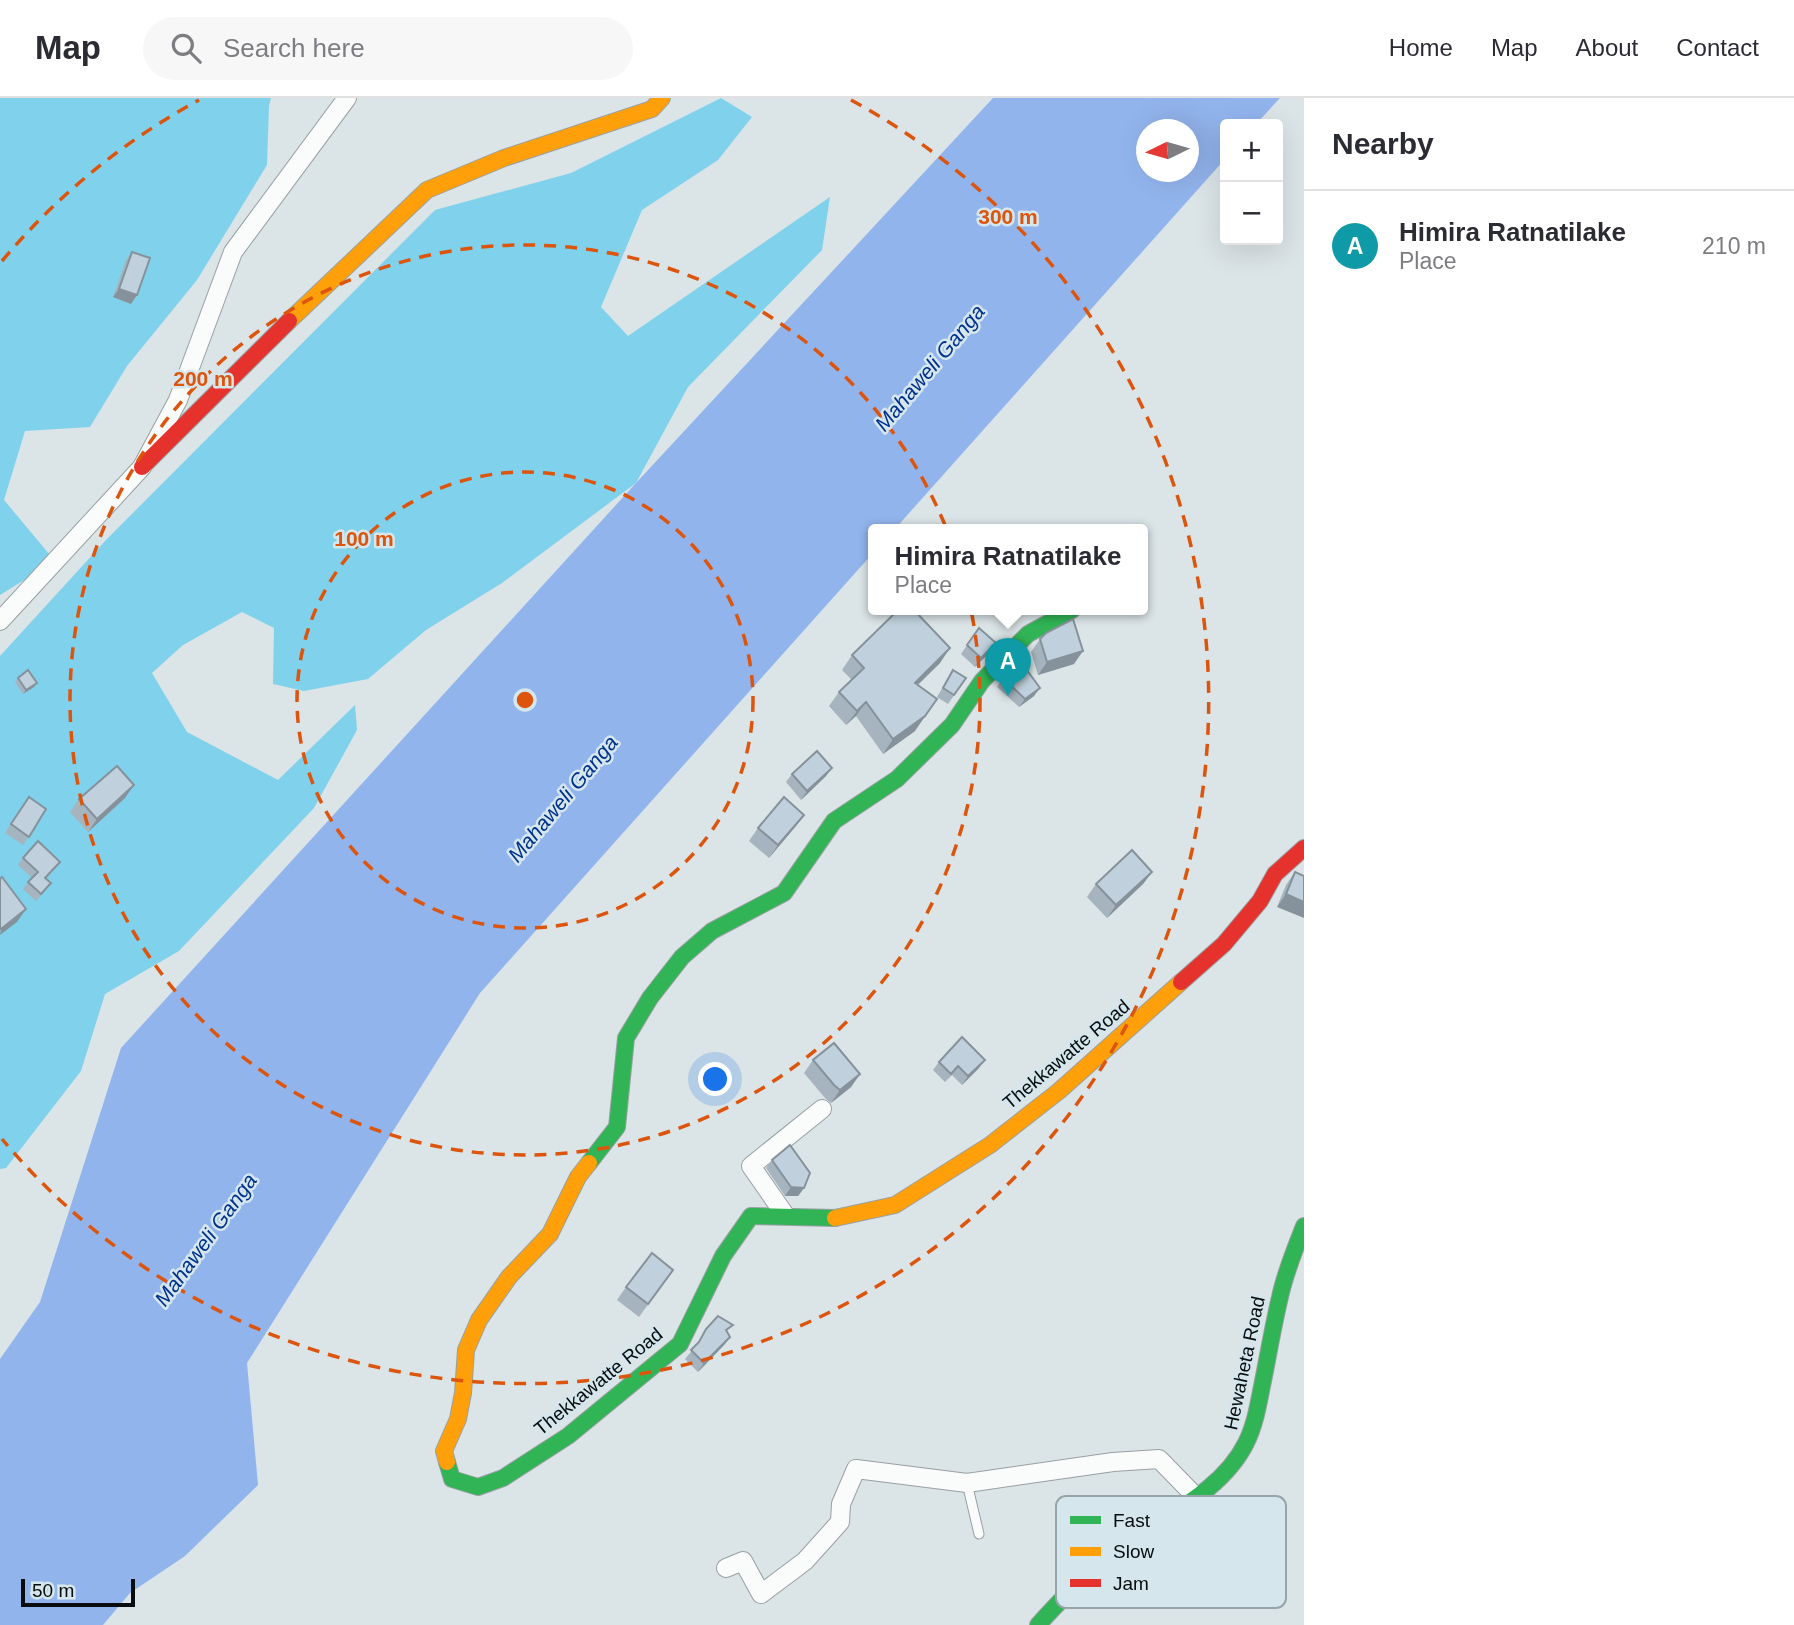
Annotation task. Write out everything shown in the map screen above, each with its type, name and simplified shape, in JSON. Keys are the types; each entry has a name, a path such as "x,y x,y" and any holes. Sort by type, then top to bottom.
{"main road":[{"path":"142,467 308,302 427,190 504,158 652,109 662,98"},
{"name":"Thekkawatte Road","path":"1063,615 1028,634 982,681 952,725 897,779 834,821 783,893 712,931 682,957 650,998 626,1038 617,1127 578,1177 550,1234 509,1277 479,1320 466,1350 458,1419 444,1451 452,1479 478,1487 503,1478 568,1436 680,1344 723,1256 751,1216 840,1218 895,1205 990,1145 1059,1091 1224,944 1260,901 1275,874 1304,848"},
{"name":"Hewaheta Road","path":"1199,1496 1230,1468 1252,1433 1280,1295 1304,1226"},
{"name":"Hewaheta Road","path":"1038,1625 1056,1606"}],"street":[{"path":"0,621 142,467 178,400 233,252 347,98"},
{"path":"785,1215 751,1166 822,1109"},
{"path":"726,1568 743,1561 761,1594 805,1560 840,1522 841,1504 856,1469 967,1483 1113,1462 1159,1459 1195,1496"}],"lane":[{"path":"967,1483 979,1534"}],"shaded area":[{"path":"0,98 271,98 267,165 197,280 127,366 90,427 25,431 4,500 55,561 0,595"},
{"path":"721,98 752,117 718,160 642,210 601,307 628,336 830,197 822,250 688,387 636,483 502,583 426,630 368,679 304,691 273,684 274,628 242,612 183,645 152,673 187,732 278,780 355,705 357,730 314,808 179,951 105,994 81,1071 6,1168 0,1169 0,656 106,540 435,210 571,173"}],"water":[{"name":"Mahaweli Ganga","path":"993,98 1280,98 1261,119 1220,119 1220,165 899,524 868,524 868,559 480,993 247,1363 258,1485 185,1556 130,1593 103,1625 0,1625 0,1359 40,1302 121,1048 636,483"}],"building":[{"path":"132,252 150,258 137,295 119,289"},
{"path":"893,615 919,615 950,648 915,683 937,699 925,716 893,739 866,702 857,711 839,692 864,668 852,655"},
{"path":"1073,619 1083,651 1047,662 1040,639"},
{"path":"979,628 996,643 981,658 967,645"},
{"path":"1021,662 1040,688 1025,699 1003,678"},
{"path":"28,670 37,683 26,690 18,678"},
{"path":"953,670 966,678 954,695 943,688"},
{"path":"817,751 832,768 807,791 792,774"},
{"path":"117,766 134,785 97,819 79,799"},
{"path":"29,797 46,809 29,837 11,824"},
{"path":"784,797 804,815 778,845 758,828"},
{"path":"38,841 60,862 45,878 51,883 41,894 28,882 38,872 23,858"},
{"path":"1132,850 1152,872 1116,905 1096,884"},
{"path":"1295,872 1304,876 1304,902 1286,894"},
{"path":"2,877 26,909 1,929 0,879"},
{"path":"962,1037 985,1060 968,1076 958,1066 951,1074 939,1062"},
{"path":"834,1043 860,1074 840,1090 813,1060"},
{"path":"790,1145 810,1173 804,1188 791,1187 772,1160"},
{"path":"652,1253 673,1270 648,1304 626,1287"},
{"path":"718,1316 733,1325 726,1330 730,1337 704,1363 691,1350"}],"traffic: fast":[{"path":"589,1163 617,1127 626,1038 650,998 682,957 712,931 784,893 834,821 897,779 952,725 982,681 1028,634 1063,615"},
{"path":"447,1462 452,1479 478,1487 503,1478 568,1436 680,1344 723,1256 751,1216 835,1218"},
{"path":"1198,1496 1222,1476 1246,1443 1259,1401 1282,1288 1304,1226"},
{"path":"1038,1625 1056,1606"}],"traffic: slow":[{"path":"289,321 427,190 504,158 652,109 662,98"},
{"path":"835,1218 895,1205 990,1145 1059,1091 1181,982"},
{"path":"447,1462 444,1451 458,1419 466,1350 479,1320 509,1277 550,1234 578,1177 589,1163"}],"traffic: jam":[{"path":"142,467 289,321"},
{"path":"1181,982 1224,944 1260,901 1275,874 1304,848"}],"place":[{"name":"Himira Ratnatilake","path":"1008,696"}]}
